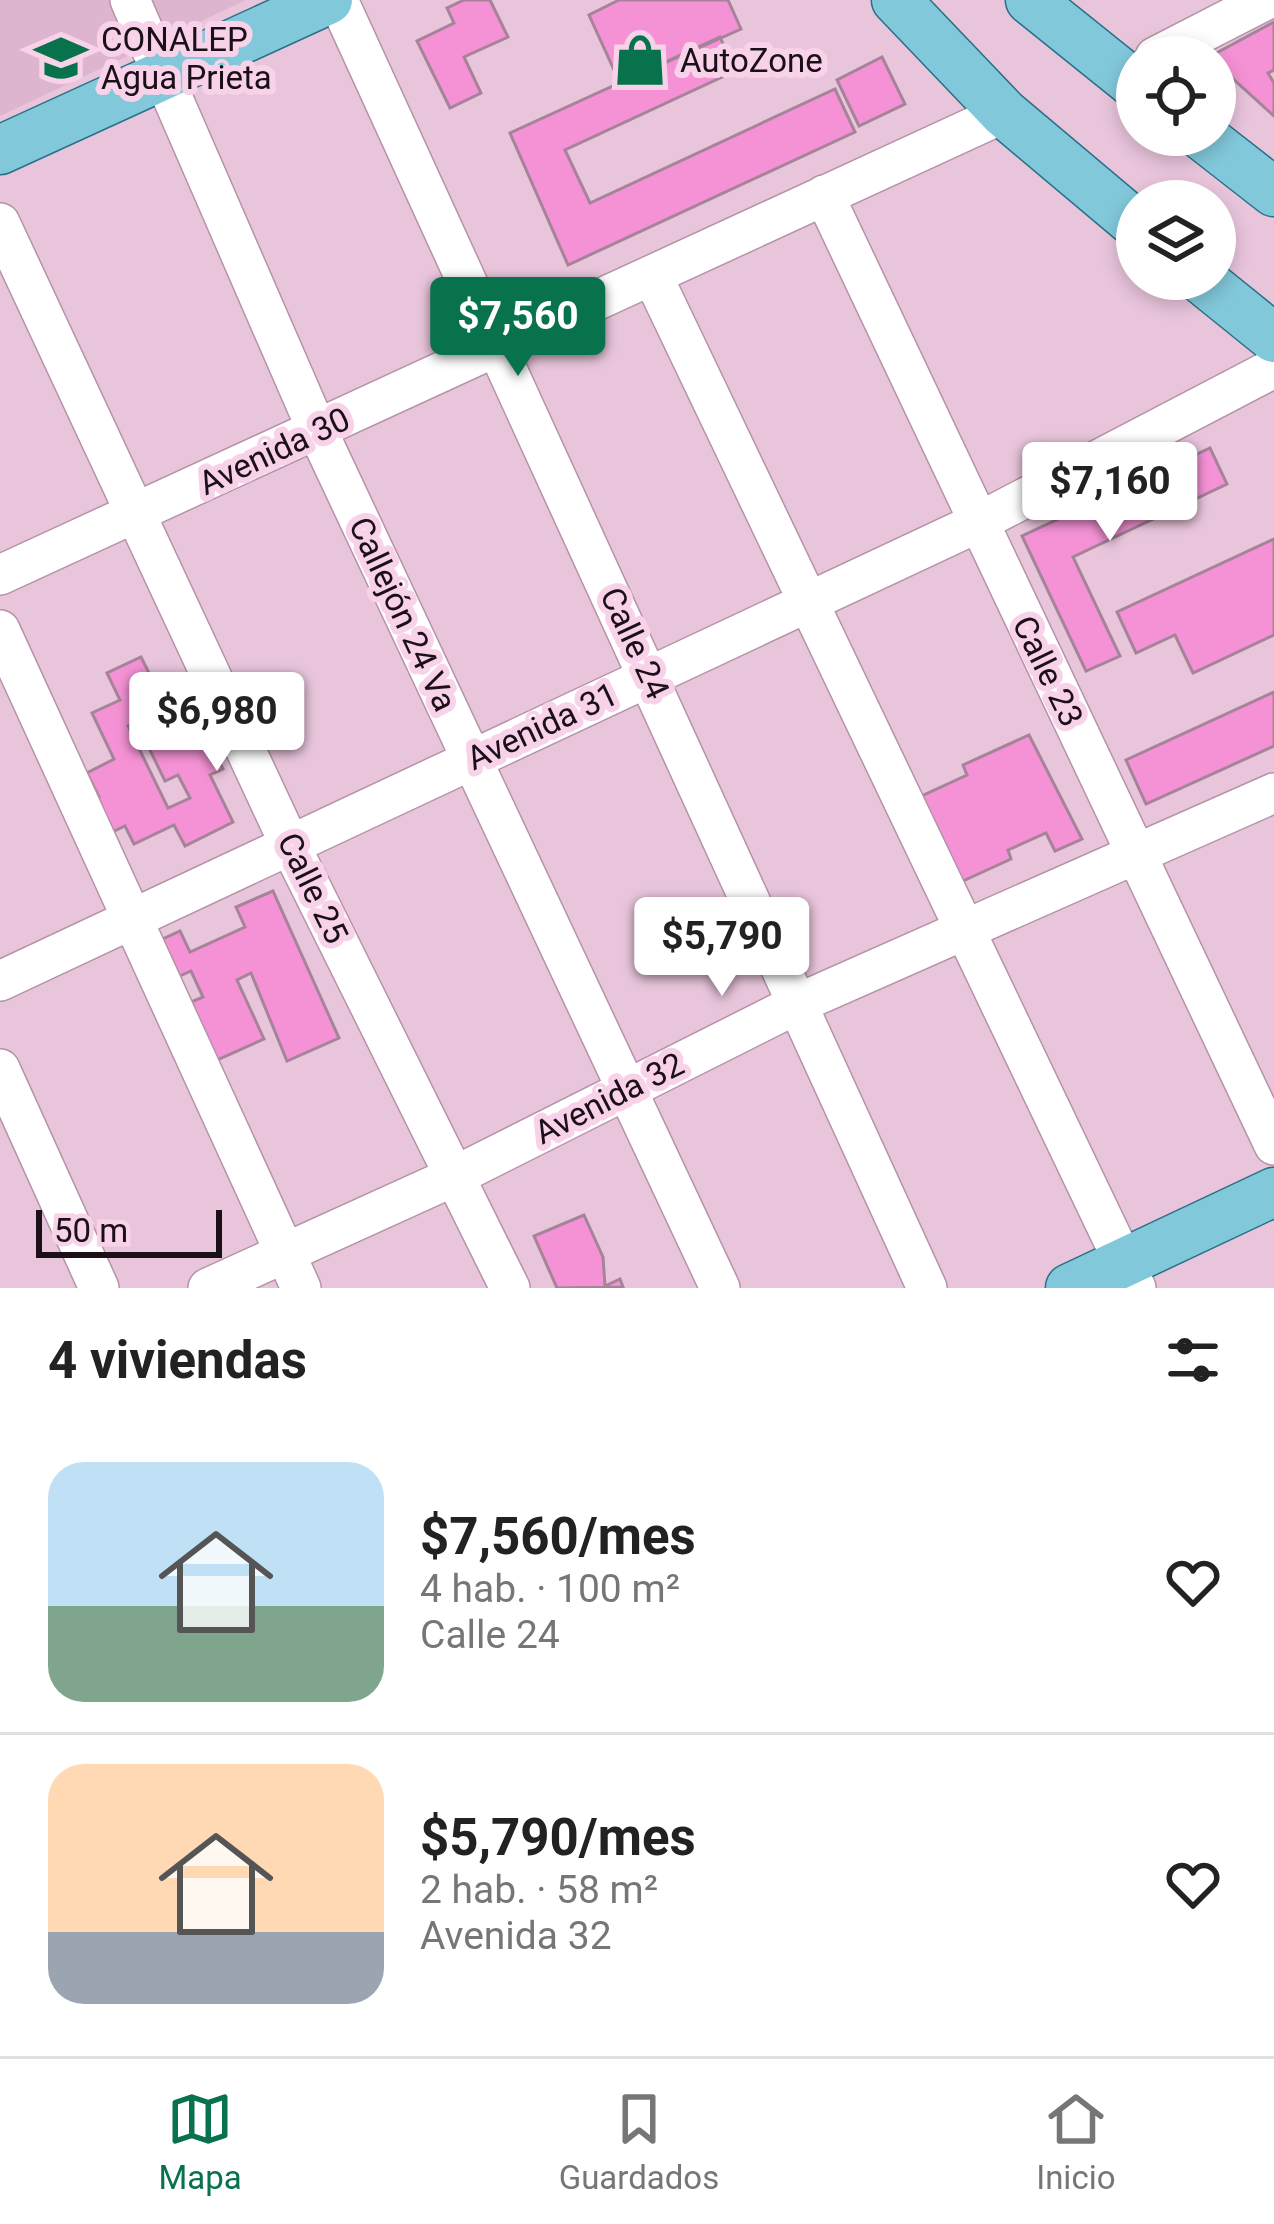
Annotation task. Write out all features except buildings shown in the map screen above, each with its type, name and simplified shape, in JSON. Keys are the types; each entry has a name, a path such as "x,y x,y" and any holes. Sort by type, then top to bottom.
{"main road":[{"path":"2,144 328,0"},
{"path":"896,0 1004,113 1116,207"},
{"path":"1030,0 1116,57"},
{"path":"1228,156 1274,192"},
{"path":"1228,300 1274,338"},
{"path":"1070,1288 1130,1275 1274,1192"}],"street":[{"name":"Callejón 24 Va","path":"130,0 317,430 720,1288"},
{"name":"Calle 24","path":"338,0 927,1288"},
{"path":"1201,36 1266,0"},
{"name":"Avenida 30","path":"0,575 1004,113"},
{"name":"Calle 23","path":"824,195 1274,1145"},
{"name":"Calle 25","path":"0,223 140,513 290,845 510,1288"},
{"path":"652,275 1130,1275"},
{"name":"Avenida 31","path":"0,981 976,523 1274,368"},
{"path":"0,630 292,1270"},
{"name":"Avenida 32","path":"208,1288 292,1270 457,1175 799,1003 1274,793"},
{"path":"0,1069 99,1288"}],"shaded area":[{"name":"CONALEP Agua Prieta","path":"0,0 246,0 0,116"}],"place":[{"name":"CONALEP Agua Prieta","path":"61,58"},
{"name":"AutoZone","path":"640,60"}]}
